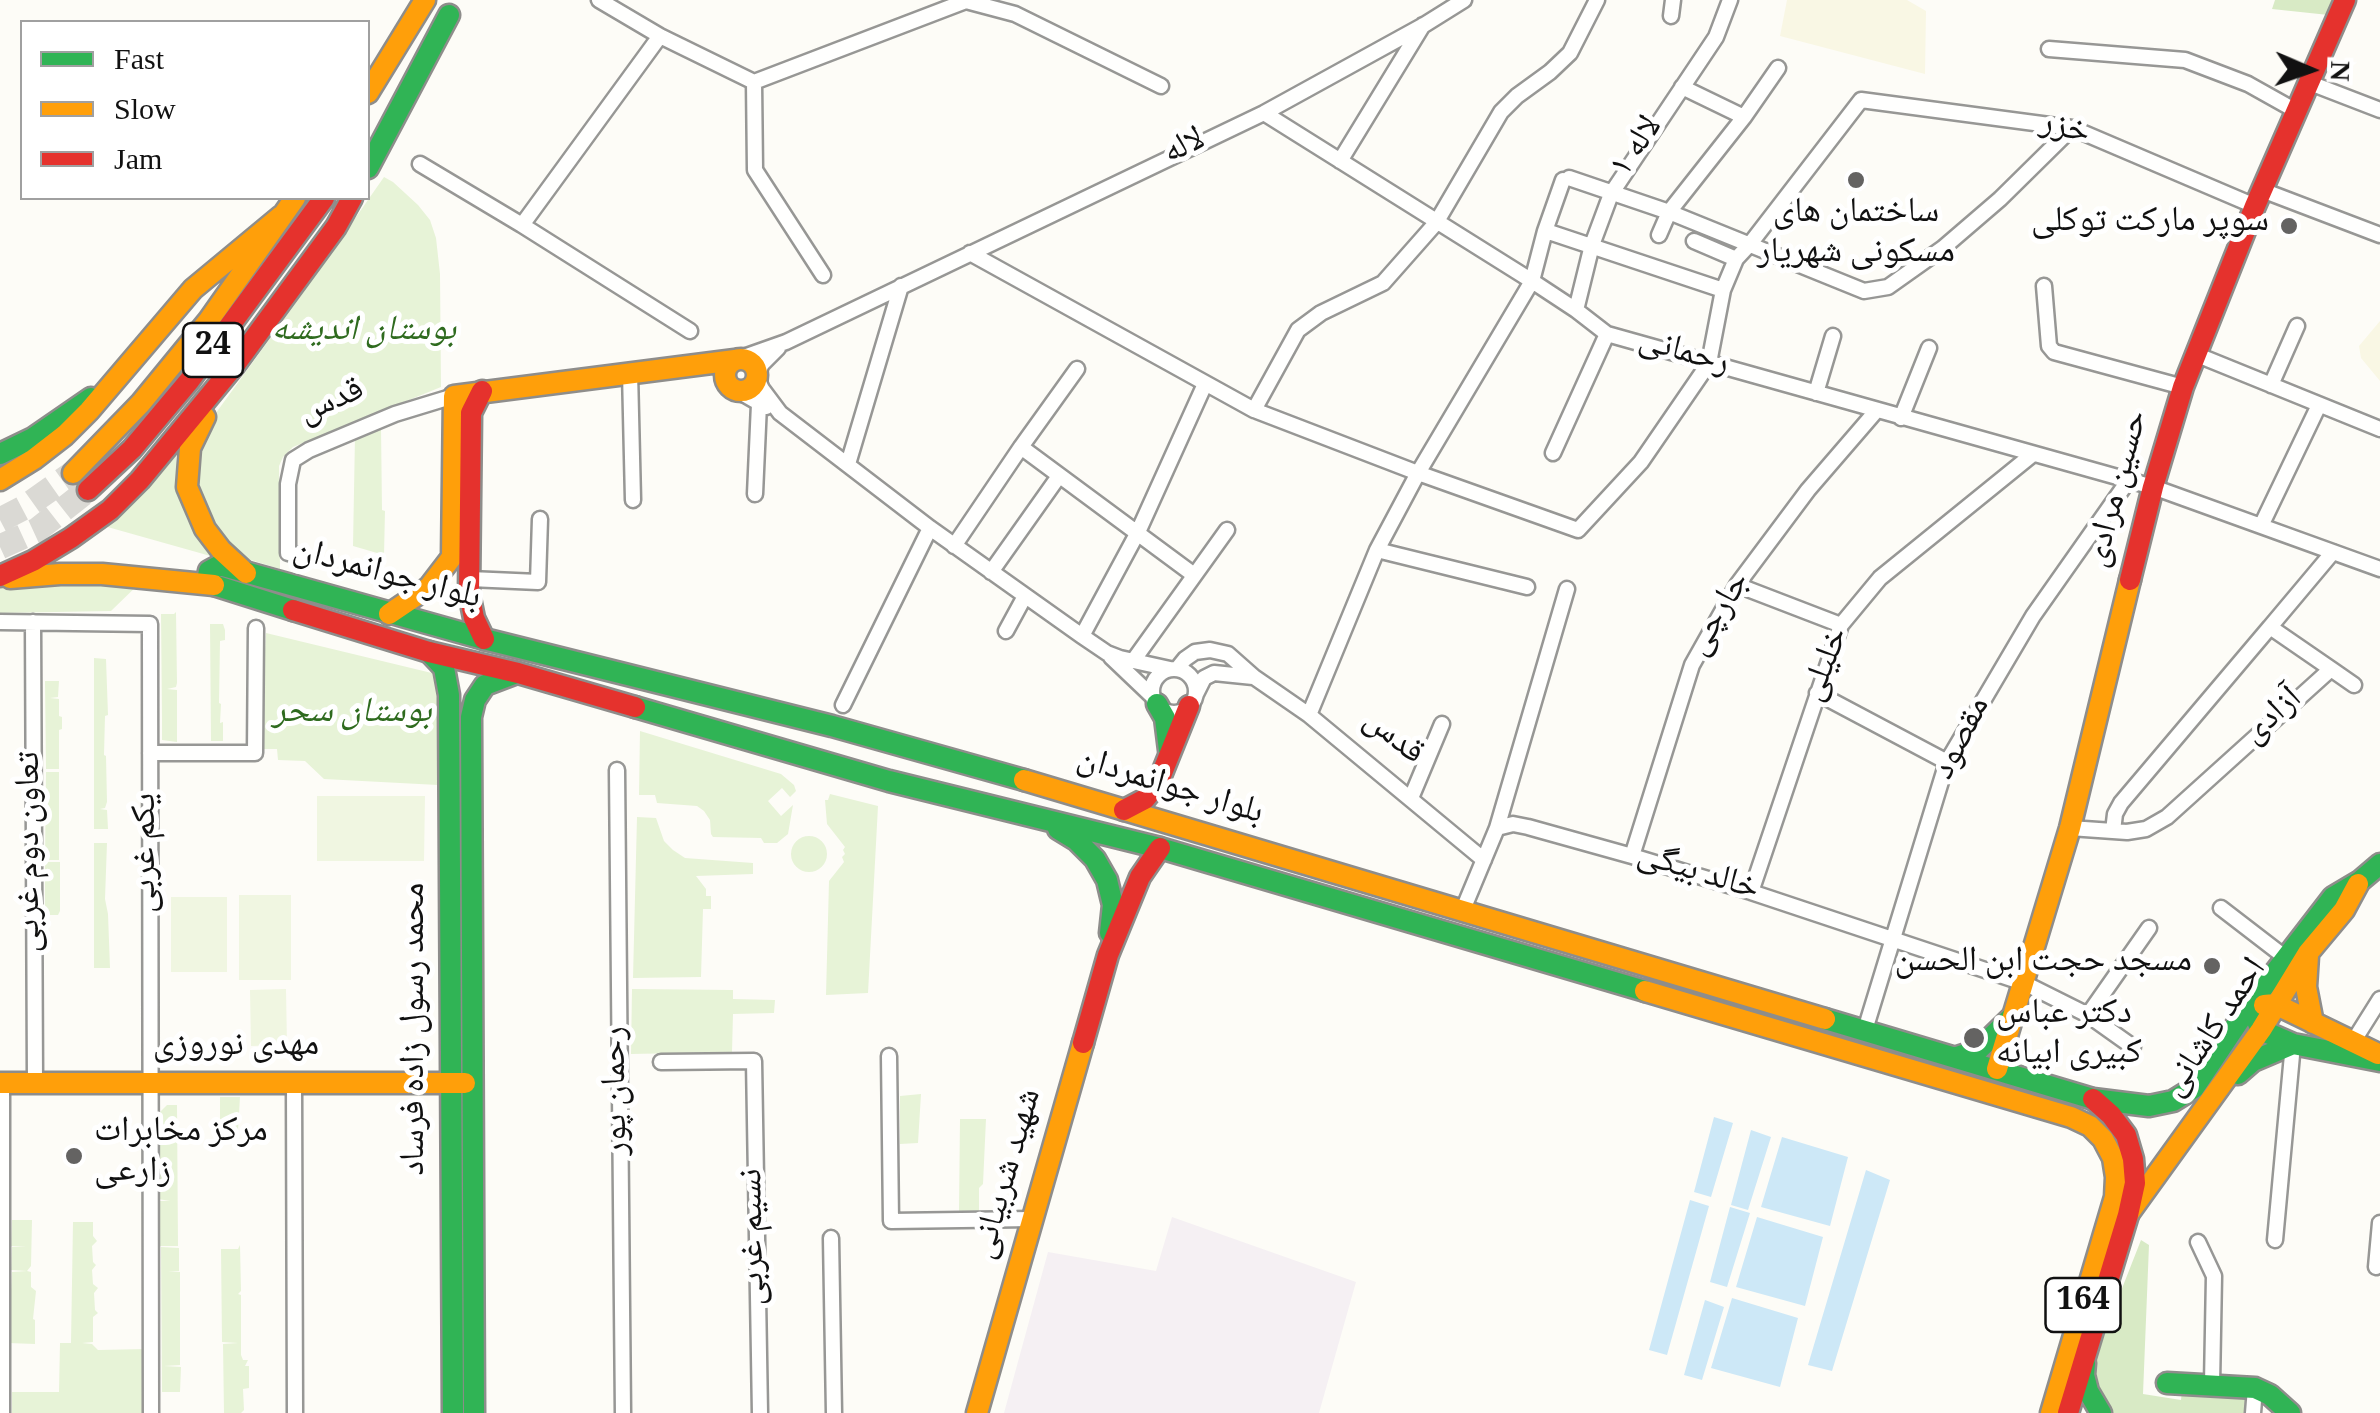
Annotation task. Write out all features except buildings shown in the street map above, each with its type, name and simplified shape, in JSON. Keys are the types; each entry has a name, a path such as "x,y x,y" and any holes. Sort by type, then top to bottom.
{"main road":[{"path":"370,90 425,0"},
{"name":"حسین مرادی","path":"1997,1070 2070,828 2153,487 2182,387 2258,198 2345,0"},
{"path":"370,131 454,7"},
{"path":"370,164 454,7"},
{"name":"24","path":"73,473 141,403 209,320 293,200"},
{"name":"24","path":"88,490 132,449 190,381 323,200"},
{"path":"0,577 33,561 110,510 140,480 234,366 336,227 351,200"},
{"path":"0,480 65,435 193,289 281,216"},
{"path":"685,368 734,388 748,389 756,376 750,362 735,360 725,371 724,376 734,388"},
{"name":"قدس","path":"454,396 735,360"},
{"path":"234,366 230,383 199,426 190,448 188,486 205,529 246,573"},
{"path":"0,454 33,438 113,382"},
{"path":"482,390 472,413 470,604 484,639"},
{"path":"388,614 428,587 452,556 454,396"},
{"name":"بلوار جوانمردان","path":"217,575 246,573 388,614 964,762 2093,1100"},
{"path":"0,577 217,575"},
{"name":"بلوار جوانمردان","path":"217,575 429,652 518,673 889,781 1160,848 2090,1126 2113,1158 2115,1197 2051,1413"},
{"name":"محمد رسول زاده فرساد","path":"429,652 444,668 449,696 461,864 463,1306 453,1413"},
{"path":"475,700 485,685 518,673"},
{"path":"449,696 454,685 467,684 475,700"},
{"name":"محمد رسول زاده فرساد","path":"461,864 475,700"},
{"path":"1124,810 1145,799 1158,783 1192,700"},
{"path":"1155,701 1165,718 1169,757"},
{"path":"889,781 910,774 912,762 894,744"},
{"path":"954,798 936,780 939,770 964,762"},
{"path":"1158,783 1161,806 1174,826"},
{"name":"شهید شربیانی","path":"1041,818 1076,840 1095,859 1107,880 1112,905 1108,955"},
{"name":"شهید شربیانی","path":"977,1413 1108,955 1140,878 1160,848"},
{"name":"احمد کاشانی","path":"2093,1100 2149,1106 2173,1102 2194,1088 2249,1006 2333,897 2360,882 2380,864"},
{"name":"احمد کاشانی","path":"2128,1214 2261,1030 2308,953 2344,910 2360,882"},
{"path":"2308,953 2306,987 2313,1023"},
{"path":"2276,1004 2380,1058 2293,1044 2261,1030 2249,1006 2276,1004"},
{"name":"حسین مرادی","path":"1957,1057 1978,1050 2014,1015"},
{"path":"2218,1091 2253,1061 2293,1044"},
{"name":"مهدی نوروزی","path":"1,1083 462,1083"},
{"path":"2093,1100 2126,1136 2134,1182 2128,1214"},
{"name":"164","path":"2068,1413 2128,1214"},
{"name":"محمد رسول زاده فرساد","path":"463,1306 474,1413"},
{"path":"2086,1351 2084,1376 2099,1413"},
{"path":"2167,1383 2255,1388 2270,1395 2290,1413"}],"street":[{"path":"599,0 660,36 754,82 966,0 1015,14 1160,86"},
{"name":"لاله","path":"735,360 786,342 1264,113 1464,0"},
{"path":"1254,410 1298,330 1320,313 1383,283 1436,223 1501,112 1570,52 1596,0"},
{"path":"1671,16 1673,0"},
{"name":"لاله ۱","path":"1576,310 1592,245 1611,194 1716,37 1730,0"},
{"path":"1340,161 1424,25"},
{"path":"522,224 660,36"},
{"path":"2048,49 2186,60 2248,84 2298,112"},
{"path":"1659,235 1669,212 1778,68"},
{"path":"754,82 755,170 822,275"},
{"path":"2310,83 2380,110"},
{"path":"1682,87 1744,117"},
{"name":"خزر","path":"1750,244 1861,100 2072,128 2258,198 2380,235"},
{"name":"رحمانی","path":"1264,113 1532,281 1607,334 2153,487 2379,567"},
{"path":"1309,715 1377,550 1532,281 1545,231 1566,179 1669,212 1864,291 1888,287 1943,248 2072,128"},
{"path":"420,164 690,331"},
{"path":"1552,233 1722,290"},
{"path":"1694,241 1736,259"},
{"path":"970,254 1254,410 1578,530 1640,462 1709,362 1722,290 1736,259 1750,244"},
{"path":"848,464 901,286"},
{"path":"2044,286 2050,346 2054,352 2182,387"},
{"path":"2271,386 2297,326"},
{"path":"1552,454 1607,334"},
{"path":"1816,394 1832,336"},
{"path":"780,413 756,376 770,354 786,342"},
{"path":"1902,418 1929,348"},
{"path":"2195,354 2380,429"},
{"path":"954,546 1077,370"},
{"path":"630,372 632,500"},
{"path":"1082,636 1138,532 1206,384"},
{"path":"734,388 780,413 954,546 1107,653 1169,712 1176,712 1192,700 1204,678 1214,673 1254,677"},
{"name":"قدس","path":"302,556 288,553 288,484 293,460 395,414 454,396"},
{"path":"755,494 759,404"},
{"path":"2261,526 2318,405"},
{"name":"جارچی","path":"1632,856 1692,666 1738,584 1808,490 1876,410"},
{"path":"1021,447 1194,575"},
{"name":"خلیلی","path":"1751,892 1841,625 1880,578 2033,454"},
{"path":"991,572 1059,476"},
{"name":"مقصود","path":"1865,1030 1947,762 2033,616 2128,481"},
{"path":"470,579 538,582 540,519"},
{"path":"843,705 930,528"},
{"path":"1132,661 1226,530"},
{"path":"1377,550 1527,587"},
{"path":"2113,831 2121,803 2333,552"},
{"path":"1738,584 1841,625"},
{"path":"1462,912 1497,828 1567,589"},
{"path":"1006,632 1025,596"},
{"path":"0,622 33,622"},
{"name":"یکم غربی","path":"33,622 150,624 151,1413"},
{"name":"تعاون دوم غربی","path":"33,622 35,1083"},
{"path":"150,753 256,754 256,628"},
{"name":"آزادی","path":"2070,828 2146,829 2167,816 2331,668 2270,628"},
{"name":"قدس","path":"1173,669 1195,652 1228,654 1309,715 1484,860"},
{"path":"1107,653 1189,675 1193,680 1192,700"},
{"path":"2331,668 2354,684"},
{"path":"1155,701 1154,683 1163,672 1173,669"},
{"path":"1817,693 1947,762"},
{"path":"1411,798 1442,724"},
{"name":"رحمان پور","path":"618,770 623,1413"},
{"name":"خالد بیگی","path":"1497,828 1513,824 1528,827 1632,856 2024,982 2088,1015 2133,1047"},
{"path":"2221,908 2286,958"},
{"path":"2088,1015 2149,928"},
{"path":"2353,1042 2380,999"},
{"path":"2275,1240 2293,1044"},
{"path":"889,1056 891,1221 1032,1219"},
{"name":"نسیم غربی","path":"661,1062 754,1061 760,1413"},
{"path":"294,1082 296,1413"},
{"path":"1,1083 2,1413"},
{"path":"2376,1267 2380,1223"},
{"path":"830,1238 834,1413"},
{"path":"2198,1242 2214,1276 2212,1384"},
{"path":"2254,1413 2255,1388"}],"shaded area":[{"path":"1787,0 1907,0 1926,11 1925,74 1780,36"},
{"path":"2380,321 2380,381 2361,358 2359,346"},
{"path":"1172,1217 1356,1282 1319,1413 1004,1413 1048,1252 1156,1271"}],"green space":[{"path":"2275,0 2345,0 2338,16 2272,9"},
{"name":"بوستان اندیشه","path":"384,177 430,220 440,274 441,387 293,447 283,457 279,466 280,569 225,548 193,472 213,417"},
{"path":"381,427 384,555 353,546 355,436"},
{"path":"179,444 176,457 180,500 188,521 214,557 104,526"},
{"path":"144,579 111,611 0,613 0,586"},
{"path":"176,612 177,683 167,689 177,690 177,742 162,740 161,614"},
{"path":"210,624 223,624 225,630 225,640 220,641 223,741 211,741"},
{"name":"بوستان سحر","path":"266,633 440,675 438,785 324,779 305,761 278,760 277,749 259,749"},
{"path":"94,658 106,659 107,802 100,809 107,810 108,829 94,829"},
{"path":"45,681 59,681 58,697 50,698 59,699 62,717 59,769 46,769"},
{"path":"640,731 781,774 796,791 790,797 782,788 768,801 781,816 793,805 788,834 777,843 764,843 761,838 713,837 710,820 697,806 657,803 655,795 639,795"},
{"path":"46,772 59,772 59,860 45,860"},
{"path":"830,794 878,806 868,993 826,995 829,881 844,862 845,854 845,847 827,824 825,800"},
{"path":"317,796 425,796 424,861 317,861"},
{"path":"637,817 656,818 664,841 685,858 753,863 753,874 696,876 706,889 706,896 711,896 711,909 703,909 701,977 633,978"},
{"path":"809,836 822,841 827,854 822,867 809,872 796,867 791,854 796,841"},
{"path":"94,843 107,843 105,899 110,968 94,968"},
{"path":"45,862 60,862 58,915 45,915 45,881 50,881 45,880"},
{"path":"239,895 291,895 291,980 239,980"},
{"path":"171,897 227,897 227,972 171,972"},
{"path":"286,989 287,1045 251,1046 250,990"},
{"path":"632,989 733,990 733,999 775,1000 774,1013 733,1014 732,1052 631,1054"},
{"path":"921,1094 918,1143 900,1144 900,1096"},
{"path":"220,1097 240,1097 238,1130 220,1130"},
{"path":"167,1105 177,1105 178,1246 159,1246 159,1201 170,1201 158,1199 159,1113"},
{"path":"960,1119 986,1119 979,1211 959,1211"},
{"path":"12,1220 32,1220 31,1266 27,1271 11,1270 12,1247 26,1247 11,1246"},
{"path":"73,1222 93,1222 97,1241 92,1246 96,1265 92,1270 93,1284 98,1288 94,1293 98,1313 93,1317 93,1342 82,1343 92,1344 98,1350 147,1349 147,1413 12,1413 12,1392 59,1392 60,1343 71,1343"},
{"path":"2141,1240 2149,1245 2143,1394 2181,1400 2182,1390 2246,1394 2245,1413 2113,1413 2102,1403 2090,1369 2112,1288 2121,1291"},
{"path":"240,1245 241,1355 248,1360 245,1366 249,1366 249,1388 243,1389 241,1413 224,1413 223,1344 238,1343 222,1342 221,1249 238,1249"},
{"path":"161,1247 179,1248 179,1271 168,1271 180,1272 180,1365 164,1366 181,1367 180,1392 162,1392"},
{"path":"12,1272 31,1272 31,1287 36,1291 35,1344 8,1343"}],"water":[{"path":"1714,1117 1733,1123 1711,1197 1694,1192"},
{"path":"1751,1130 1771,1137 1748,1210 1731,1205"},
{"path":"1782,1137 1848,1157 1830,1226 1761,1207"},
{"path":"1866,1170 1890,1180 1832,1371 1808,1365"},
{"path":"1690,1200 1709,1206 1667,1355 1649,1350"},
{"path":"1730,1207 1750,1213 1727,1287 1710,1282"},
{"path":"1757,1217 1823,1237 1805,1306 1736,1287"},
{"path":"1732,1298 1798,1318 1780,1387 1711,1368"},
{"path":"1705,1300 1724,1307 1702,1380 1684,1375"}],"tunnel":[{"path":"0,520 73,473"},
{"path":"0,547 37,530 88,490"}],"traffic: fast":[{"path":"370,164 449,15"},
{"path":"0,454 33,438 91,398"},
{"path":"293,610 214,585 209,571 220,565 484,639 832,726 1024,780"},
{"path":"429,652 444,668 449,695 453,1413"},
{"path":"474,1413 471,717 475,700 485,685 514,674"},
{"path":"1157,704 1165,718 1169,750"},
{"path":"635,707 889,781 1160,848 1645,991"},
{"path":"1058,829 1095,859 1107,880 1113,905 1110,933"},
{"path":"1825,1019 2093,1099 2149,1106 2173,1101 2194,1088 2249,1006 2333,897 2380,864"},
{"path":"1957,1057 1978,1050 2012,1017"},
{"path":"2257,1021 2261,1030 2293,1044 2380,1061"},
{"path":"2238,1074 2253,1061 2293,1044"},
{"path":"2085,1363 2088,1391 2101,1413"},
{"path":"2167,1383 2255,1388 2270,1395 2290,1413"}],"traffic: slow":[{"path":"370,90 425,0"},
{"path":"73,473 141,403 209,320 294,200"},
{"path":"0,480 65,435 193,289 281,216"},
{"path":"741,359 752,364 757,375 752,386 741,391 730,386 725,375 730,364 741,359"},
{"path":"389,614 429,587 452,557 454,396 735,360"},
{"path":"205,417 190,448 187,487 205,529 246,573"},
{"path":"10,578 102,574 214,585"},
{"path":"1997,1069 2070,828 2130,580"},
{"path":"1024,780 1825,1019"},
{"path":"2129,1213 2261,1030 2308,953 2344,910 2358,884"},
{"path":"2308,956 2306,987 2313,1023"},
{"path":"1645,991 2071,1117"},
{"path":"2264,1005 2275,1004 2378,1054"},
{"path":"977,1413 1083,1043"},
{"path":"0,1083 465,1083"},
{"path":"2051,1413 2115,1197 2113,1158 2103,1139 2090,1126 2071,1117"}],"traffic: jam":[{"path":"2130,580 2183,387 2255,206 2345,0"},
{"path":"88,490 132,449 189,381 323,200"},
{"path":"0,576 71,538 110,510 140,480 234,366 336,227 351,200"},
{"path":"482,391 471,413 469,593 484,639"},
{"path":"293,610 429,652 635,707"},
{"path":"1124,810 1145,799 1158,783 1189,706"},
{"path":"1083,1043 1108,955 1140,877 1160,848"},
{"path":"2068,1413 2135,1183 2126,1135 2093,1099"}],"place":[{"name":"ساختمان های مسکونی شهریار","path":"1856,180"},
{"name":"سوپر مارکت توکلی","path":"2289,226"},
{"name":"مسجد حجت ابن الحسن","path":"2212,966"},
{"name":"دکتر عباس کبیری ابیانه","path":"1974,1038"},
{"name":"مرکز مخابرات زارعی","path":"74,1156"}]}
